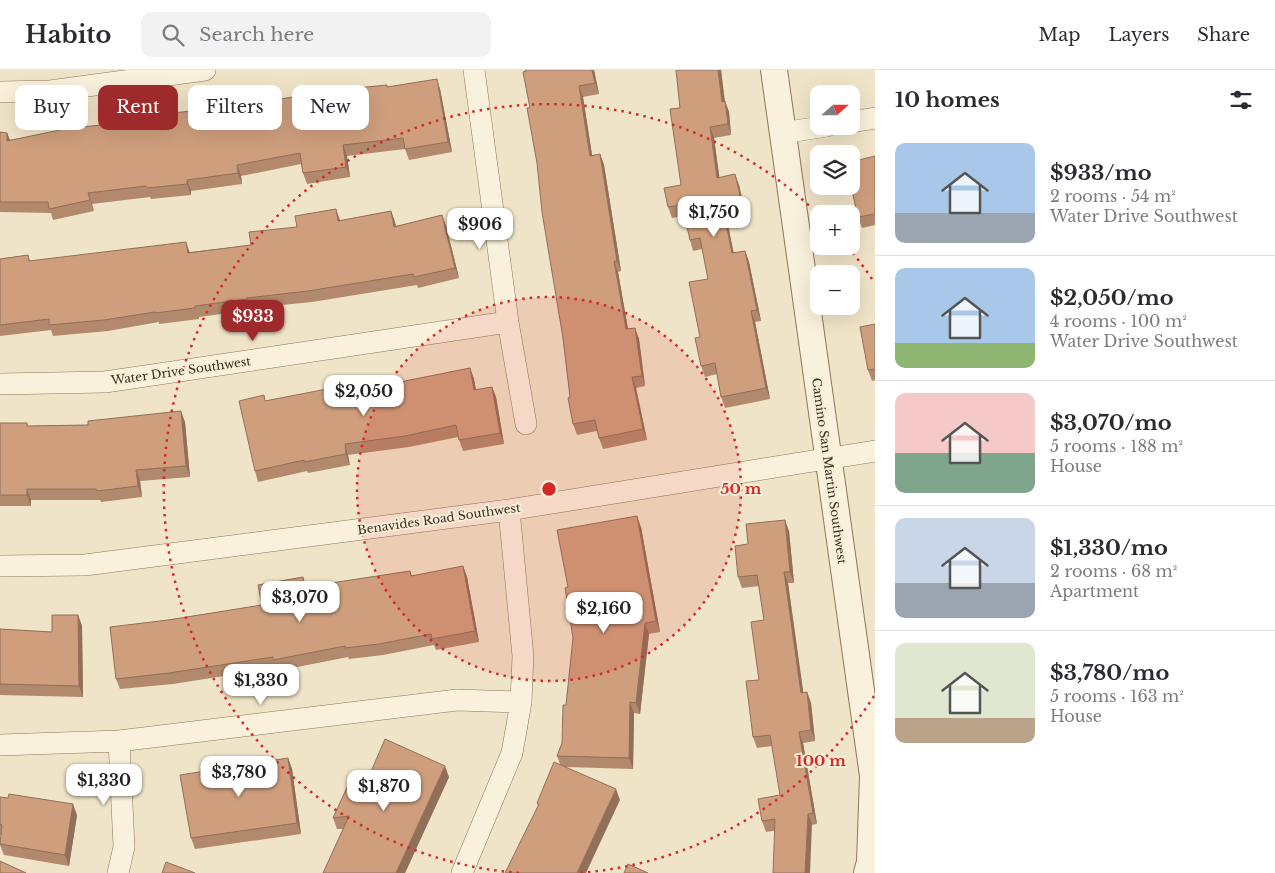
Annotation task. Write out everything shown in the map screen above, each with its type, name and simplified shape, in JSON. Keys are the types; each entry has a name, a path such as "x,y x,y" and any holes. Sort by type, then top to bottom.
{"street":[{"path":"0,92 50,91 205,70"},
{"path":"474,70 508,322 526,424"},
{"name":"Camino San Martin Southwest","path":"774,70 827,459 874,776 870,862 867,873"},
{"path":"860,120 875,118"},
{"path":"782,133 810,129"},
{"name":"Water Drive Southwest","path":"0,384 105,382 508,322"},
{"name":"Benavides Road Southwest","path":"0,566 85,565 508,510 875,451"},
{"path":"462,873 512,753 521,702 523,656 508,510"},
{"path":"0,746 119,741 457,700 521,702"},
{"path":"118,873 124,846 119,741"}],"building":[{"path":"525,70 592,70 595,83 579,86 590,156 600,154 617,261 614,261 626,329 635,328 642,376 632,377 643,429 599,438 595,420 573,424 568,398 570,397 563,338 527,108 530,108 523,72"},
{"path":"676,70 718,70 722,102 725,101 728,124 710,127 717,178 735,174 741,200 722,204 732,253 745,251 757,310 751,311 766,388 721,397 715,363 701,366 695,338 700,337 689,282 708,279 700,238 690,240 682,205 668,207 664,188 681,185 670,109 680,108"},
{"path":"437,79 448,142 405,149 403,138 343,145 346,167 303,173 300,153 237,165 238,173 187,180 187,184 147,188 146,186 88,193 90,200 49,209 48,202 0,202 0,132 7,133 7,141 60,130 88,130 88,126 98,125 98,130 178,130 178,112 188,111 188,130 282,130 282,99 292,97 292,130 369,130 369,87 387,85 387,87"},
{"path":"875,156 875,214 860,217 860,205 855,205 853,195 860,195 860,160"},
{"path":"336,209 338,221 391,211 394,227 442,215 455,268 414,277 413,274 308,291 195,306 195,308 104,320 49,325 49,319 0,325 0,259 28,255 29,261 186,242 188,253 251,245 249,232 297,227 295,216"},
{"path":"875,324 875,369 868,370 860,327"},
{"path":"470,368 474,390 492,387 500,433 459,440 456,425 405,436 345,444 346,454 304,462 304,460 255,471 239,401 264,395 265,401 385,380 385,385"},
{"path":"181,411 186,466 136,470 138,486 97,491 96,489 27,489 27,495 0,495 0,423 27,423 27,426 88,425 88,421"},
{"path":"637,516 656,621 645,623 636,703 630,702 629,758 557,756 562,743 563,705 566,705 573,638 565,588 568,587 557,530"},
{"path":"785,520 790,572 784,572 801,693 807,692 811,730 799,732 813,813 808,814 805,873 773,873 775,819 762,821 758,799 780,795 770,735 753,737 746,681 759,680 751,622 764,620 757,575 738,577 735,546 748,544 746,524"},
{"path":"463,566 475,631 432,639 431,634 379,644 345,648 345,646 273,660 273,657 116,679 110,627 262,605 258,585 303,577 305,587 410,571 411,576"},
{"path":"52,615 78,615 79,686 0,684 0,629 52,632"},
{"path":"385,739 445,766 396,873 323,873 349,816 333,818 350,781 364,788"},
{"path":"288,758 297,823 191,838 180,775"},
{"path":"554,762 616,789 577,873 505,873 539,804 537,803"},
{"path":"9,794 73,804 65,855 0,844 2,825 0,824 0,797 8,798"},
{"path":"0,861 26,873 0,873"},
{"path":"166,862 195,873 162,873"},
{"path":"628,864 648,873 624,873"}]}
